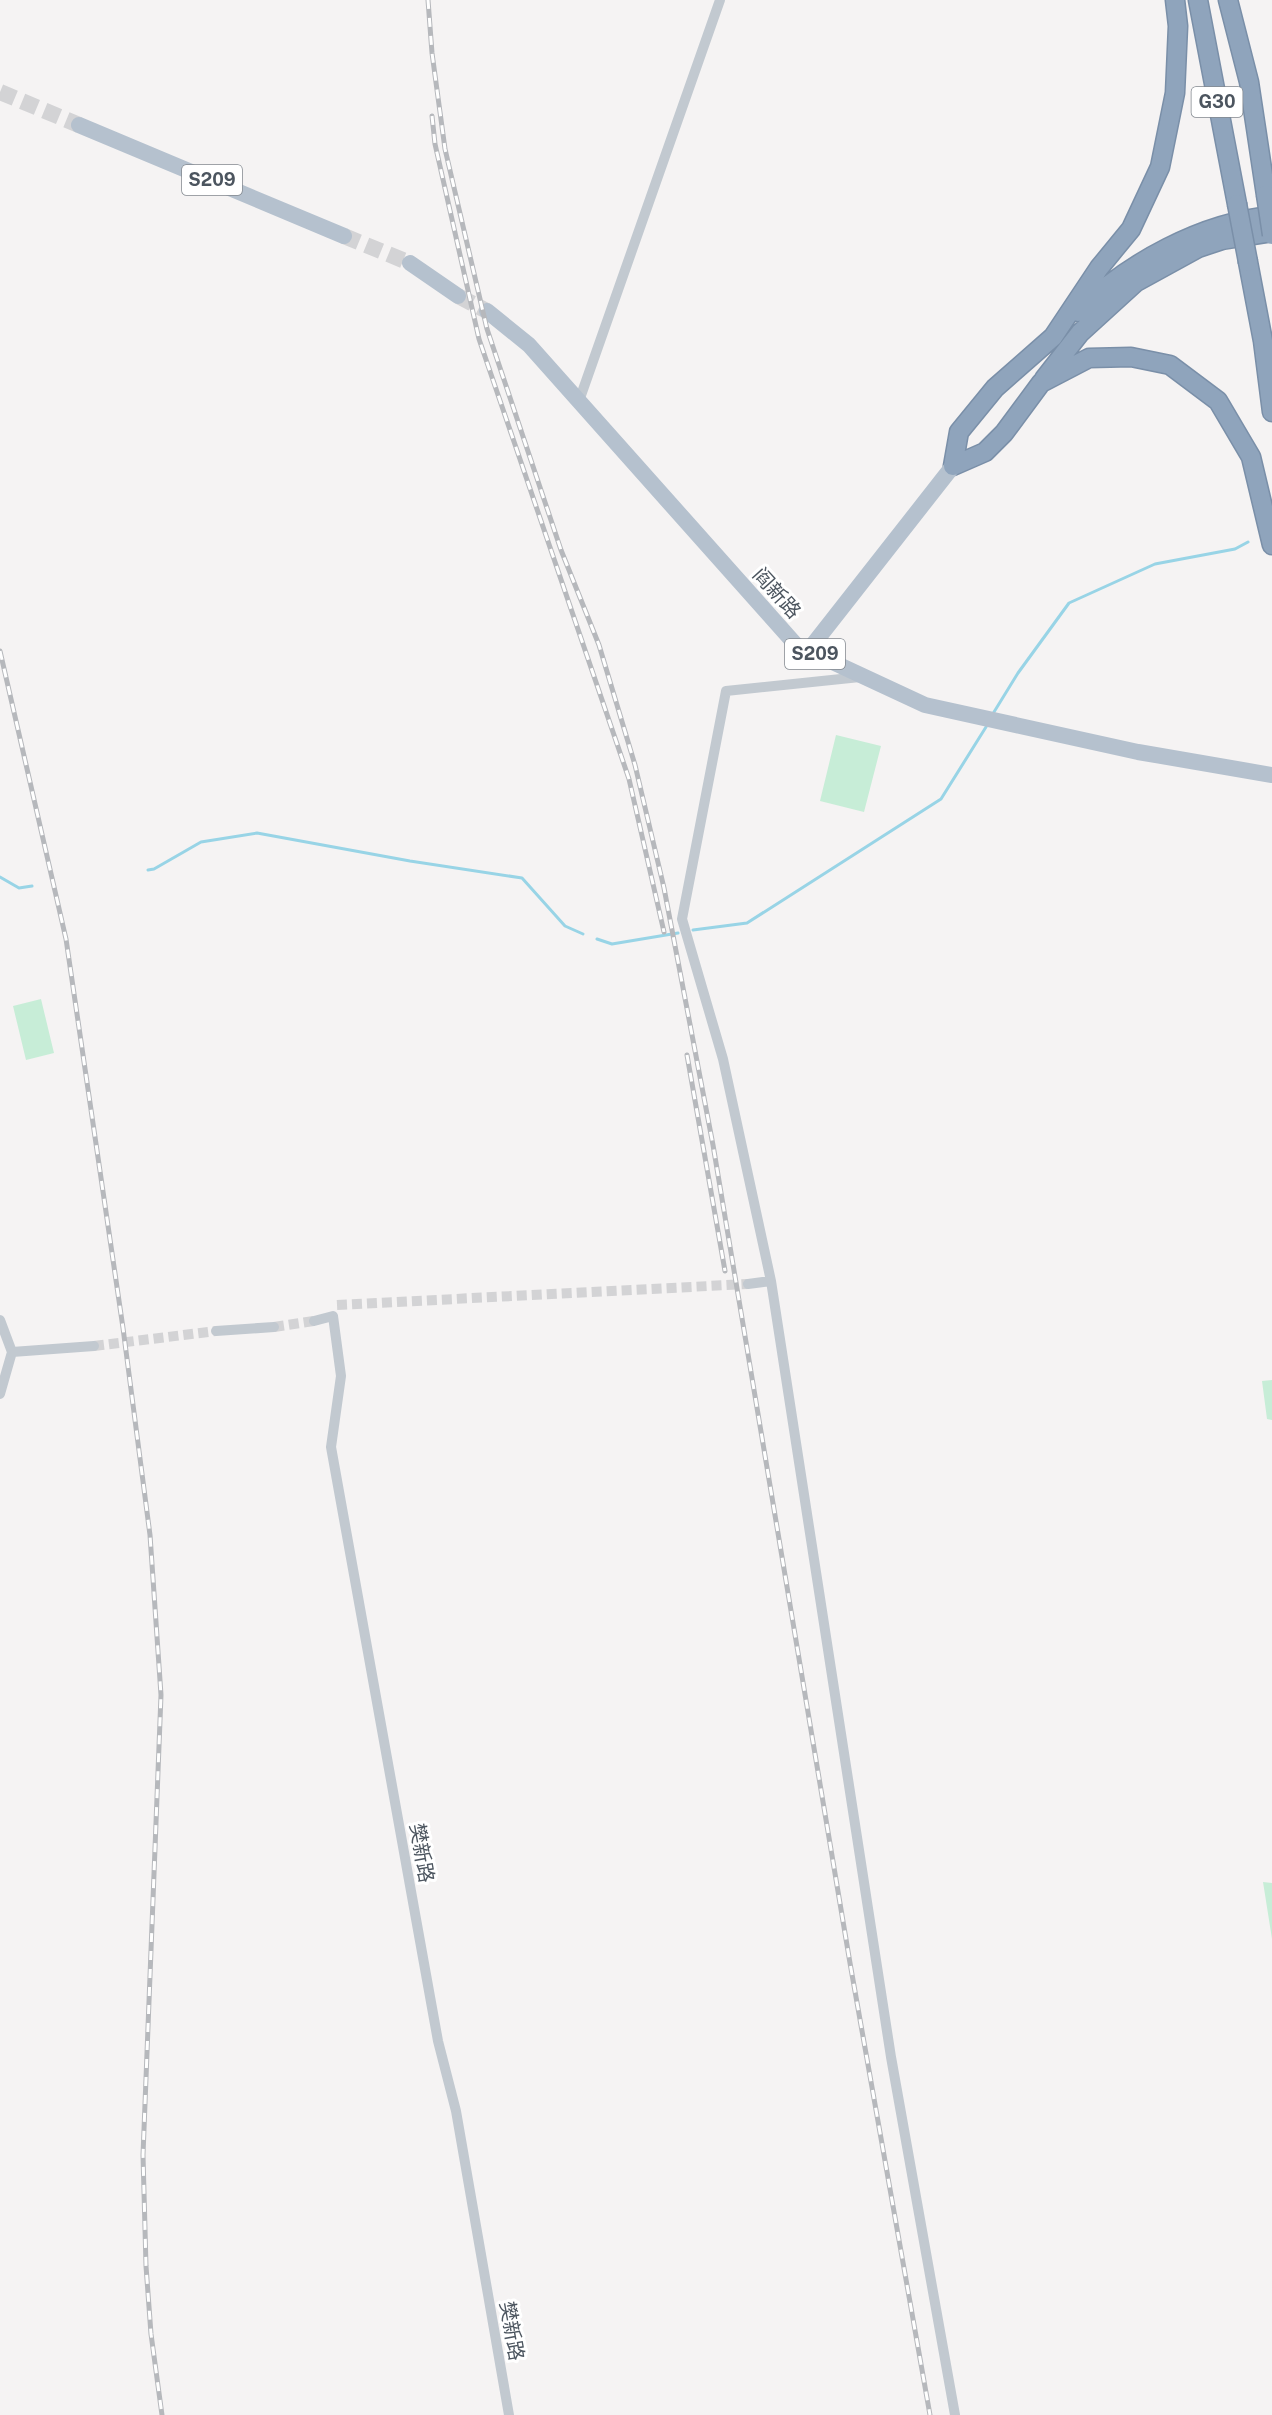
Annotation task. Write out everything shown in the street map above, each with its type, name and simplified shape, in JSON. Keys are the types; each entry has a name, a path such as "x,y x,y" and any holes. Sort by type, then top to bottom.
{"highway":[{"path":"1053,337 1099,268 1131,229 1160,168 1175,93 1178,26 1175,0"},
{"name":"G30","path":"1198,0 1263,341 1272,412"},
{"name":"G30","path":"1228,0 1249,82 1272,233"},
{"path":"1249,82 1272,168"},
{"path":"952,465 959,432 994,388 1053,337 1089,300 1130,268 1190,238 1254,218 1272,216"},
{"path":"952,465 985,452 1004,433 1080,333 1136,282 1198,248 1222,240 1272,233"},
{"path":"1041,382 1089,358 1131,357 1170,365 1218,401 1251,457 1272,545"}],"main road":[{"name":"S209","path":"79,125 344,236"},
{"path":"410,263 458,296"},
{"name":"阎新路","path":"487,312 529,345 796,645 925,705 1138,752 1272,775"},
{"path":"808,651 952,465"}],"street":[{"path":"579,401 720,0"},
{"path":"863,676 726,691 682,919 723,1059 771,1281 891,2057 955,2415"},
{"path":"748,1284 771,1281"},
{"name":"樊新路","path":"314,1321 335,1310 341,1376 331,1447 438,2041 456,2111 509,2415"},
{"path":"0,1320 12,1352 0,1394"},
{"path":"216,1331 274,1327"},
{"path":"12,1352 94,1346"}],"green space":[{"path":"836,735 881,746 864,812 820,801"},
{"path":"41,999 54,1053 26,1060 13,1006"},
{"path":"1272,1380 1272,1420 1267,1419 1262,1381"},
{"path":"1263,1882 1272,1883 1272,1939"}],"waterway":[{"path":"994,712 1018,673 1069,603 1155,564 1235,549 1248,542"},
{"path":"693,930 747,923 941,799 986,727"},
{"path":"148,870 154,869 201,842 257,833 410,861 522,878 565,926 583,934"},
{"path":"0,877 19,888 32,886"},
{"path":"597,939 612,944 678,933"}],"tunnel":[{"path":"0,92 79,125"},
{"path":"344,236 410,263"},
{"path":"458,296 487,311"},
{"path":"337,1305 748,1284"},
{"path":"274,1327 314,1321"},
{"path":"94,1346 216,1331"}],"railway":[{"path":"428,0 432,53 445,149 487,329 561,550 599,645 635,765 664,888 713,1145 850,1963 930,2415"},
{"path":"432,116 435,144 479,339 629,779 664,932"},
{"path":"0,651 66,939 123,1328 150,1535 161,1695 143,2155 146,2266 151,2334 162,2415"},
{"path":"687,1055 725,1271"}]}
